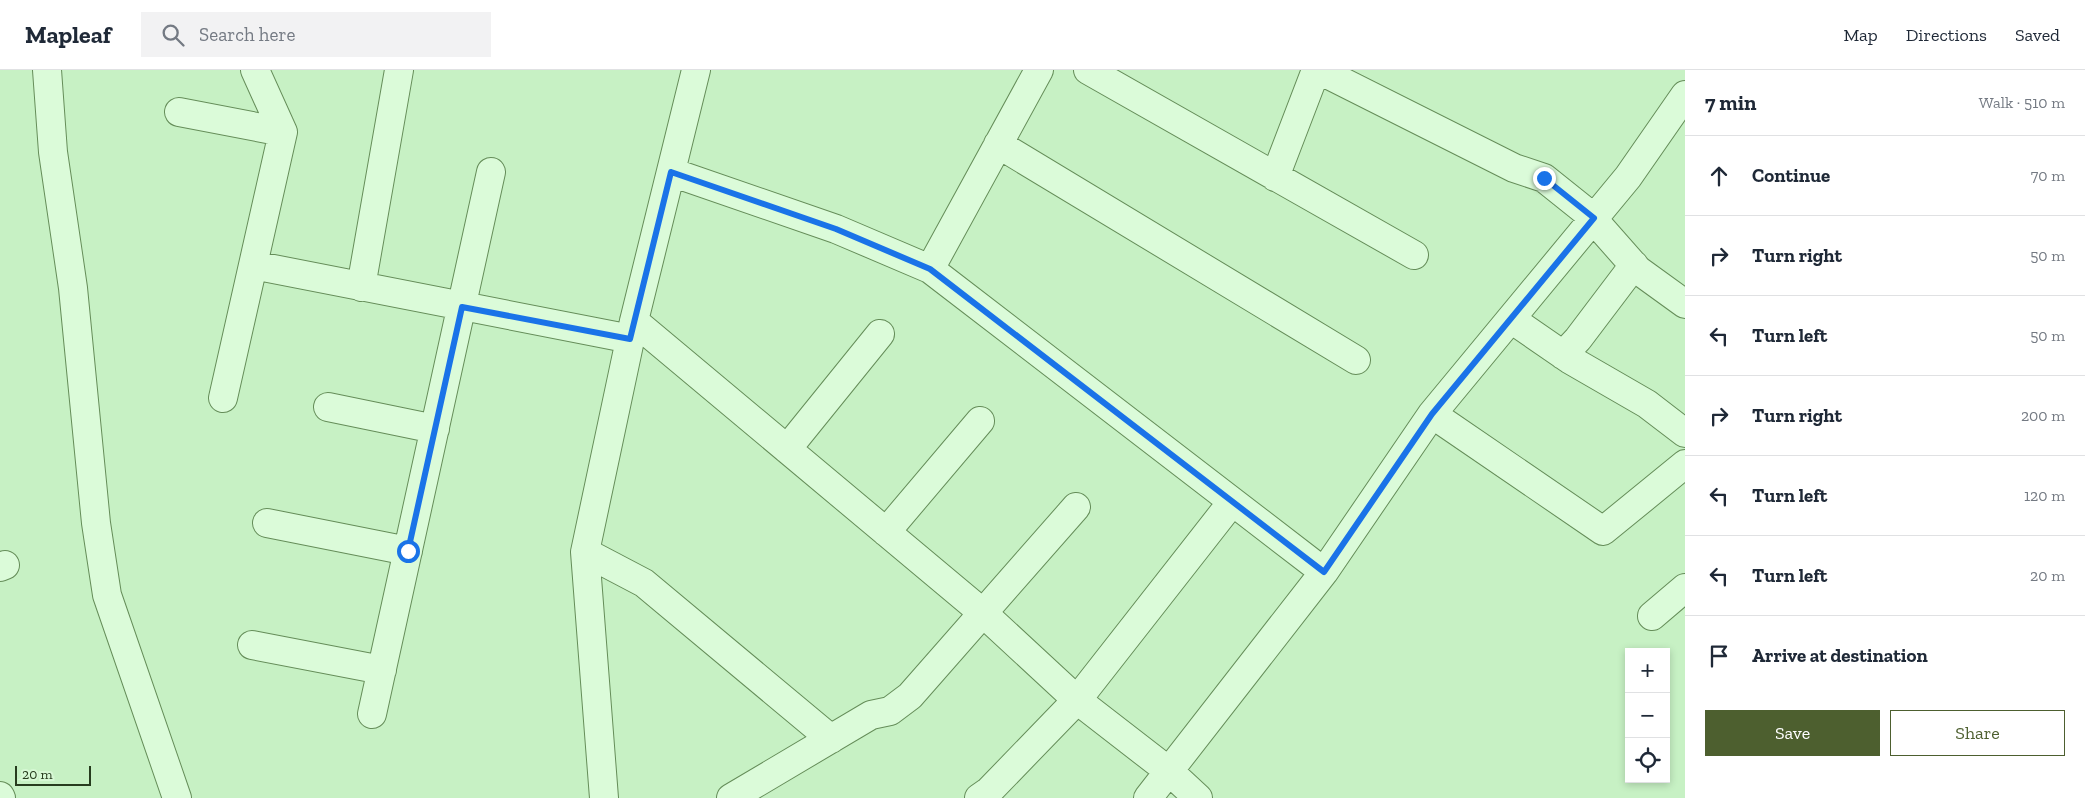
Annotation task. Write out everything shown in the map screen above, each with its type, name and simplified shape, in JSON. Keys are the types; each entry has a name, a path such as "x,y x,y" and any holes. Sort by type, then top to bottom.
{"street":[{"path":"47,70 53,152 73,288 96,523 107,595 177,798"},
{"path":"223,398 283,132 255,70"},
{"path":"361,287 399,70"},
{"path":"604,798 585,552 632,330 696,70"},
{"path":"930,269 1039,70"},
{"path":"1088,70 1414,255"},
{"path":"1275,177 1317,70 1514,168 1544,178 1594,218 1634,265 1654,283 1685,304"},
{"path":"1148,798 1324,572 1432,414 1628,177 1685,95"},
{"path":"179,112 283,132"},
{"path":"998,144 1356,360"},
{"path":"372,714 492,172"},
{"path":"671,172 836,229 930,269 1324,572"},
{"path":"253,265 462,307 632,330 787,449 983,613 1077,700 1170,772 1198,798"},
{"path":"1563,355 1634,265"},
{"path":"1511,319 1563,355 1647,404 1685,433"},
{"path":"787,449 880,334"},
{"path":"328,407 435,429"},
{"path":"1432,414 1603,531 1685,464"},
{"path":"886,532 980,421"},
{"path":"979,798 988,792 1077,700 1232,502"},
{"path":"731,798 871,715 890,711 910,696 1076,507"},
{"path":"267,522 408,551"},
{"path":"585,552 644,583 831,739"},
{"path":"1652,616 1685,588"},
{"path":"252,645 382,670"}],"route":[{"path":"408,551 462,307 630,339 671,172 836,229 930,269 1324,572 1432,414 1594,218 1544,178"}]}
